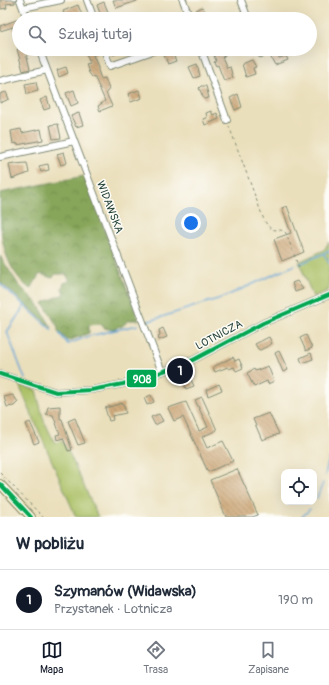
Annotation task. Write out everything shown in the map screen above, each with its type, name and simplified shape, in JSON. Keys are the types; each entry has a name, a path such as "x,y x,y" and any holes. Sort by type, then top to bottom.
{"main road":[{"path":"0,484 28,516"}],"street":[{"path":"20,0 24,12"},
{"path":"23,8 61,0"},
{"path":"87,0 91,12"},
{"path":"183,0 187,12"},
{"path":"241,0 245,12"},
{"name":"WIDAWSKA","path":"42,56 162,372"},
{"path":"106,56 110,66 139,56"},
{"path":"204,56 227,120"},
{"path":"0,82 47,70"},
{"path":"0,157 74,141"},
{"name":"LOTNICZA","path":"0,374 42,389 67,392 91,390 123,384 162,372 193,360 263,323 329,295"}],"path":[{"path":"227,120 264,220 269,229 274,231 282,230 286,233 299,268"},
{"path":"0,473 43,517"}],"green space":[{"path":"84,176 139,320 129,320 121,327 119,326 114,330 104,328 101,324 89,325 89,333 68,341 58,331 58,327 43,303 64,294 62,288 64,283 70,281 66,274 56,274 52,278 40,274 30,289 20,279 7,258 4,246 0,221 0,193"},
{"path":"329,242 329,290 313,297 299,262 324,250"},
{"path":"0,256 18,284 38,304 52,328 0,282"},
{"path":"19,385 36,390 44,421 55,443 62,441 70,455 98,517 76,517"}],"building":[{"path":"0,0 15,0 15,3 6,4 7,8 1,9"},
{"path":"113,0 137,0 137,1 116,8"},
{"path":"104,2 108,12 100,12 97,5"},
{"path":"78,5 81,12 63,12"},
{"path":"202,7 205,12 196,12 196,10"},
{"path":"12,22 12,27 0,31 0,26"},
{"path":"19,56 27,56 30,69 23,71"},
{"path":"87,56 93,56 101,79 105,78 109,89 106,93 112,106 100,111 98,106 105,101 95,78 89,73 86,64 90,63"},
{"path":"164,56 174,56 176,61 168,64"},
{"path":"214,56 225,56 222,57 227,68 230,67 233,78 224,81 218,65 216,66 214,62 216,61"},
{"path":"270,56 278,56 279,58 286,56 288,60 275,65"},
{"path":"252,60 256,67 253,68 255,74 246,77 242,64"},
{"path":"197,64 200,76 194,78 189,67"},
{"path":"66,67 68,73 59,77 57,70"},
{"path":"36,82 38,91 27,94 25,84"},
{"path":"201,86 206,86 209,98 204,99 199,88"},
{"path":"74,90 78,103 71,106 66,93"},
{"path":"139,90 142,98 131,102 128,94"},
{"path":"6,92 9,99 0,103 0,94"},
{"path":"238,94 242,107 235,110 230,98"},
{"path":"47,97 50,108 44,110 40,100"},
{"path":"211,111 213,115 217,113 219,119 205,125 203,119 207,118 206,113"},
{"path":"79,113 83,125 76,127 71,116"},
{"path":"58,124 61,138 53,139 50,125"},
{"path":"21,129 22,133 41,129 43,140 17,145 17,143 13,144 11,131"},
{"path":"64,152 67,163 61,165 57,154"},
{"path":"27,163 29,173 12,179 9,164"},
{"path":"48,164 49,170 41,172 39,166"},
{"path":"287,206 304,252 282,261 274,239 291,233 282,208"},
{"path":"297,281 303,289 295,292 292,283"},
{"path":"163,328 167,337 159,340 159,330"},
{"path":"306,335 312,348 306,351 300,338"},
{"path":"269,337 272,343 260,350 258,349 255,344"},
{"path":"279,351 288,370 283,372 275,353"},
{"path":"311,353 313,359 302,363 300,358"},
{"path":"233,357 235,361 239,359 243,368 236,371 234,367 229,369 228,367 215,372 213,367"},
{"path":"268,366 274,381 268,384 267,381 254,387 247,373 254,369 255,371"},
{"path":"190,378 194,386 186,389 183,381"},
{"path":"219,384 222,390 208,396 206,390"},
{"path":"13,395 18,402 14,406 7,407 4,397"},
{"path":"151,395 154,402 147,405 144,398"},
{"path":"202,397 217,430 202,437 207,448 223,441 233,461 208,472 183,417 174,421 168,408 186,402 199,431 208,427 195,400"},
{"path":"123,403 126,413 112,416 113,420 109,421 105,408"},
{"path":"60,406 60,419 62,419 72,450 68,451 63,438 57,440 56,435 60,434 53,415 46,414 48,407"},
{"path":"269,413 279,434 262,440 253,419"},
{"path":"159,414 163,421 155,425 151,417"},
{"path":"75,418 85,443 78,445 68,421"},
{"path":"30,422 39,442 34,444 26,424"},
{"path":"237,469 258,515 252,517 226,517 210,480"}],"waterway":[{"path":"300,264 329,251"},
{"path":"324,254 329,263"},
{"path":"146,322 224,297 295,265"},
{"path":"0,284 52,330"},
{"path":"25,305 7,332 25,379"},
{"path":"59,333 68,344 89,336 138,325"},
{"path":"325,475 329,459"},
{"path":"317,498 323,483"},
{"path":"302,517 310,509"}],"transit line":[{"name":"908","path":"0,374 56,392 91,390 123,384 148,377 193,360 263,323 329,295"},
{"name":"908","path":"0,484 31,517"}],"place":[{"name":"Szymanów (Widawska)","path":"180,371"}]}
